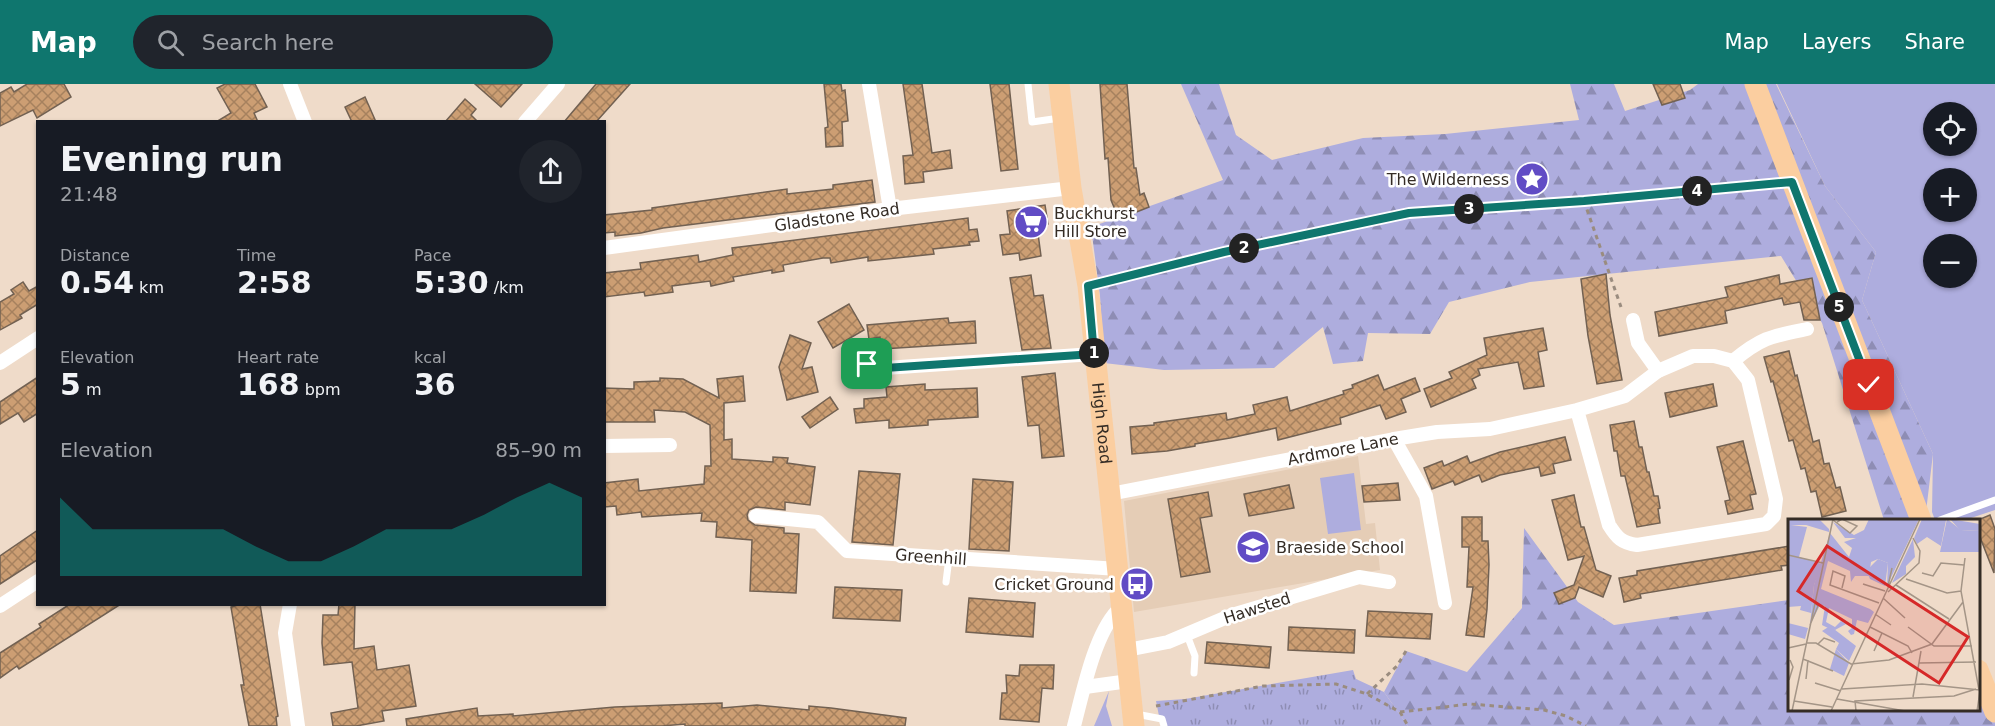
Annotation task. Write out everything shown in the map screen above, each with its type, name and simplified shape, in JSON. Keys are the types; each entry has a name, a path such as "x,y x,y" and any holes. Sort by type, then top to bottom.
{"main road":[{"name":"High Road","path":"1059,84 1071,188 1088,286 1133,720"},
{"path":"1755,84 1921,519"},
{"path":"1980,675 1995,712"}],"street":[{"path":"290,84 304,120"},
{"path":"527,120 558,84"},
{"path":"869,84 890,209"},
{"name":"Gladstone Road","path":"606,248 890,209 1071,188"},
{"path":"1633,320 1638,343 1658,371"},
{"path":"1577,410 1609,525 1617,538 1637,545 1766,524 1774,516 1776,500 1748,380 1733,361 1752,345 1768,337 1808,329"},
{"path":"0,363 36,339"},
{"path":"848,357 885,368 1094,354"},
{"name":"Ardmore Lane","path":"1110,494 1437,432 1490,429 1577,410 1625,396 1658,371 1693,356 1714,356 1733,361"},
{"path":"1394,440 1426,496 1445,603"},
{"path":"606,446 670,445"},
{"name":"Greenhill","path":"756,516 818,522 847,551 1118,569"},
{"name":"Hawsted","path":"1127,650 1168,642 1232,615 1359,577 1389,582"},
{"path":"0,606 36,582"},
{"path":"290,606 285,633 298,726"},
{"path":"1074,726 1099,641 1110,619 1117,611 1122,611"},
{"path":"1085,687 1129,681"}],"lane":[{"path":"1028,84 1032,122 1063,118"},
{"path":"1943,519 1995,500"},
{"path":"946,582 949,558"},
{"path":"1186,634 1195,656 1194,672"},
{"path":"1133,720 1162,719 1164,726"}],"path":[{"path":"1088,286 1224,252 1409,213 1584,201 1792,182"},
{"path":"1584,201 1621,307"},
{"path":"1367,694 1397,666 1406,651"},
{"path":"1152,707 1263,686 1336,684 1367,694 1400,712 1408,726"},
{"path":"1400,712 1470,704 1544,710 1566,716 1586,726"}],"shaded area":[{"name":"Braeside School","path":"1358,456 1366,524 1375,523 1380,570 1134,612 1124,501"}],"green space":[{"path":"1181,84 1219,84 1236,135 1272,160 1363,138 1445,134 1579,120 1570,84 1614,84 1625,111 1690,90 1698,84 1776,84 1825,186 1876,252 1862,300 1933,454 1925,519 1884,519 1822,323 1781,256 1530,282 1449,302 1430,334 1368,333 1363,361 1333,364 1323,327 1274,368 1164,370 1104,363 1100,296 1091,227 1223,180"},
{"path":"1777,84 1995,84 1995,510 1968,519 1935,519 1932,512 1933,454 1862,300 1876,252 1825,186"},
{"path":"1354,473 1361,530 1328,534 1320,478"},
{"path":"1524,528 1578,602 1614,625 1788,600 1788,711 1980,711 1980,675 1995,714 1995,726 1408,726 1384,692 1406,651 1467,672 1522,608"},
{"path":"1353,670 1356,679 1384,692 1408,726 1161,726 1156,701 1185,699"},
{"path":"1109,691 1106,706 1112,726 1094,726"}],"building":[{"path":"27,84 64,84 71,97 37,118 33,110 0,126 0,93 11,87 14,92"},
{"path":"225,84 255,84 267,107 254,113 257,120 219,120 231,113 217,88"},
{"path":"475,84 522,84 501,107"},
{"path":"596,84 630,84 598,120 566,120"},
{"path":"824,84 841,84 842,91 845,90 848,121 842,122 843,146 826,147 825,128 828,127"},
{"path":"903,84 922,84 932,153 950,150 952,168 923,172 924,182 905,184 903,156 913,155"},
{"path":"990,84 1009,84 1018,169 1001,171"},
{"path":"1100,84 1127,84 1134,168 1136,168 1140,195 1144,193 1149,207 1119,219 1111,200 1108,158 1105,159"},
{"path":"1653,84 1680,84 1685,98 1662,105"},
{"path":"365,97 375,120 351,120 345,107"},
{"path":"465,99 476,109 471,115 476,120 447,120"},
{"path":"872,180 875,202 615,236 615,232 606,233 606,215 787,189 787,194 833,189 833,185"},
{"path":"1045,205 1048,224 1037,226 1041,256 1020,260 1019,253 1003,255 1000,235 1010,234 1007,211"},
{"path":"968,218 969,230 977,229 979,241 969,242 970,245 933,249 934,254 868,261 868,257 831,263 830,258 823,258 783,265 784,271 772,273 772,270 733,277 734,281 711,286 710,281 672,286 673,292 645,296 644,292 606,297 606,273 641,269 640,263 698,255 699,262 733,255 732,248"},
{"path":"1606,274 1610,315 1622,380 1597,384 1581,279"},
{"path":"1031,275 1034,296 1043,295 1051,348 1022,350 1010,278"},
{"path":"1779,275 1780,284 1812,278 1820,320 1804,320 1800,302 1784,305 1782,298 1725,311 1727,323 1659,336 1655,312 1728,297 1725,287"},
{"path":"23,282 29,291 36,287 36,305 20,315 22,318 0,330 0,302 14,294 11,290"},
{"path":"849,304 864,330 833,348 818,322"},
{"path":"948,318 949,323 975,321 976,343 882,349 880,337 869,339 867,325"},
{"path":"1543,328 1547,350 1538,352 1544,386 1524,389 1518,362 1478,369 1480,375 1472,379 1476,388 1431,407 1424,389 1452,378 1449,372 1487,355 1484,338"},
{"path":"790,335 811,343 802,369 812,367 818,392 787,400 779,367"},
{"path":"1789,351 1813,442 1819,440 1824,464 1829,463 1836,488 1840,487 1846,511 1822,517 1816,491 1811,492 1805,468 1801,469 1793,440 1789,441 1764,357"},
{"path":"1055,373 1064,456 1042,458 1039,425 1028,426 1022,377"},
{"path":"1378,375 1384,390 1415,378 1420,391 1401,399 1406,412 1386,419 1380,405 1340,418 1341,424 1278,440 1276,428 1195,444 1195,446 1132,454 1130,427 1226,413 1227,420 1255,414 1253,405 1287,397 1290,411 1344,394 1343,391 1353,388 1352,385"},
{"path":"743,376 745,401 724,403 724,440 732,439 732,459 773,462 773,457 788,458 787,463 815,467 810,505 785,502 785,510 756,507 749,510 747,515 748,520 755,525 784,528 784,533 799,534 796,593 750,591 752,540 716,537 717,522 701,521 702,513 642,517 641,512 617,515 616,506 606,507 606,483 638,479 639,491 704,484 705,466 711,466 710,425 685,412 654,410 655,422 606,422 606,388 634,389 634,382 660,381 660,378 683,379 719,398 717,379"},
{"path":"36,378 36,414 24,422 18,413 0,424 0,402"},
{"path":"925,384 925,390 977,388 978,417 928,420 928,425 889,428 889,420 856,423 854,409 864,408 864,399 887,397 886,387"},
{"path":"1713,384 1717,406 1670,417 1665,393"},
{"path":"830,397 838,409 810,428 802,417"},
{"path":"1634,421 1639,447 1642,447 1654,496 1658,496 1660,508 1658,509 1660,523 1637,527 1625,476 1621,476 1617,451 1614,451 1610,425"},
{"path":"1565,437 1571,460 1553,464 1555,473 1541,476 1539,467 1500,475 1482,482 1479,475 1455,485 1453,481 1432,489 1424,468 1442,461 1444,466 1467,456 1470,463 1500,452"},
{"path":"1743,441 1756,494 1750,495 1753,509 1728,514 1725,501 1730,500 1717,447"},
{"path":"859,471 900,474 893,545 852,542"},
{"path":"973,479 1013,482 1009,551 969,549"},
{"path":"1398,483 1400,500 1364,502 1362,486"},
{"path":"1289,485 1294,508 1249,516 1244,494"},
{"path":"1208,492 1212,516 1200,518 1210,572 1181,577 1168,499"},
{"path":"1574,495 1581,527 1584,527 1596,570 1611,576 1603,597 1579,587 1575,598 1559,604 1554,593 1574,585 1584,556 1568,560 1552,500"},
{"path":"1990,515 1995,529 1994,573 1980,537 1980,519"},
{"path":"1462,517 1482,517 1482,541 1488,541 1489,565 1484,637 1466,635 1473,587 1467,587 1469,547 1462,547"},
{"path":"36,531 36,561 0,584 0,556"},
{"path":"1788,546 1788,565 1781,566 1782,570 1640,594 1641,598 1624,602 1619,578 1637,575 1637,571"},
{"path":"835,587 902,590 900,621 833,618"},
{"path":"969,598 1035,603 1033,637 966,632"},
{"path":"67,606 118,606 19,669 17,666 0,678 0,653 41,627 39,624"},
{"path":"260,606 278,716 276,717 277,726 249,726 231,607"},
{"path":"339,606 355,606 354,649 374,646 377,670 409,665 416,706 382,711 384,721 356,726 333,726 331,713 358,708 352,662 324,665 323,615 338,615"},
{"path":"1368,611 1432,614 1430,639 1366,636"},
{"path":"1289,627 1355,630 1354,653 1288,650"},
{"path":"1207,642 1271,647 1269,668 1205,663"},
{"path":"1020,665 1054,665 1053,689 1042,688 1039,722 1000,719 1002,693 1007,693 1006,675 1019,676"},
{"path":"722,703 722,708 757,705 809,710 809,706 906,718 905,726 685,726 685,724 662,726 407,726 406,719 477,708 478,716 513,714 513,716 615,707"}],"place":[{"name":"The Wilderness","path":"1532,179"},
{"name":"Buckhurst Hill Store","path":"1031,222"},
{"name":"Braeside School","path":"1253,547"},
{"name":"Cricket Ground","path":"1137,584"}],"route":[{"path":"867,364 885,368 1094,354 1088,286 1224,252 1409,213 1584,201 1792,182 1869,385"}]}
